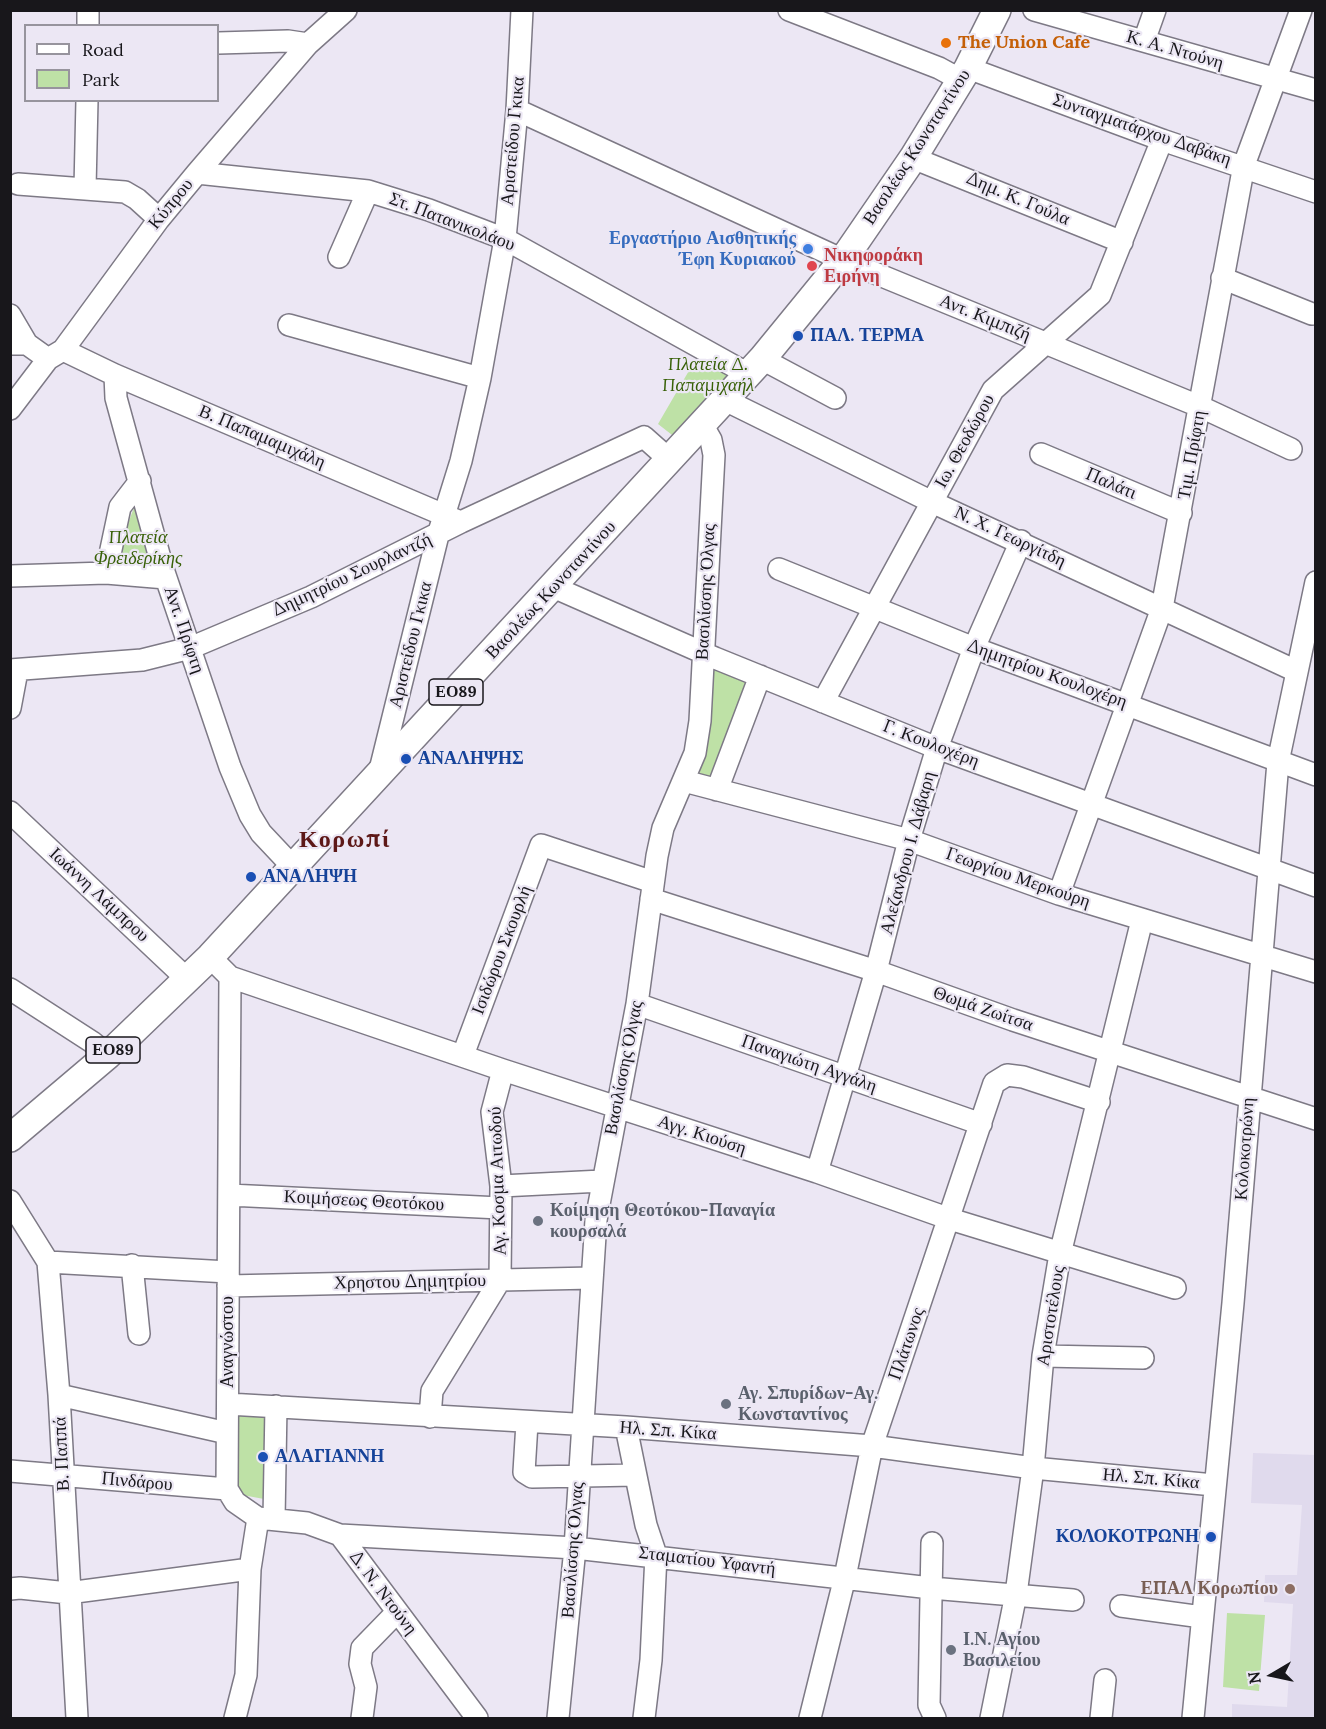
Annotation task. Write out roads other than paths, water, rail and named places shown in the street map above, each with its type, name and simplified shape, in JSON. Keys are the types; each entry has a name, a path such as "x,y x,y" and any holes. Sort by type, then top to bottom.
{"main road":[{"name":"Βασιλέως Κωνσταντίνου","path":"10,1137 108,1055 210,957 703,426 843,260 913,158 964,74 997,10"}],"street":[{"name":"Κύπρου","path":"10,409 55,355 196,172 308,44 321,18 346,10"},
{"name":"Αριστείδου Γκικα","path":"379,775 438,535 454,518 461,461 480,378 505,239 517,110 522,10"},
{"name":"Συνταγματάρχου Δαβάκη","path":"789,10 939,68 964,74 1244,165 1316,192"},
{"name":"Κ. Α. Ντούνη","path":"1034,10 1316,90"},
{"path":"1144,40 1155,10"},
{"name":"Τιμ. Πρίφτη","path":"1059,894 1162,608 1244,165 1301,10"},
{"path":"219,43 288,41 308,44"},
{"path":"85,188 87,102"},
{"name":"Αντ. Κιμπιζή","path":"517,110 843,260 1200,407 1291,448"},
{"name":"Ιω. Θεοδώρου","path":"823,702 993,390 1100,295 1162,140"},
{"name":"Δημ. Κ. Γούλα","path":"913,158 1122,242"},
{"name":"Στ. Πατανικολάου","path":"196,172 368,191 505,239 755,366 835,398"},
{"path":"18,184 125,192 137,199 159,219"},
{"path":"339,257 368,191"},
{"path":"1222,278 1312,314"},
{"path":"10,315 19,344"},
{"path":"289,325 480,378"},
{"name":"Β. Παπαμαμιχάλη","path":"19,344 115,375 454,518"},
{"name":"Αντ. Πρίφτη","path":"115,375 116,398 166,578 230,767 250,815 261,833 293,867"},
{"name":"Ν. Χ. Γεωργίτδη","path":"725,400 932,502 1296,671"},
{"name":"Βασιλίσσης Όλγας","path":"558,1719 575,1548 581,1425 596,1220 637,1004 663,828 695,753 700,721 714,455 711,440 703,426"},
{"path":"454,518 644,437 671,461"},
{"name":"Παλάτι","path":"1041,454 1181,513"},
{"path":"106,573 120,507 140,481"},
{"name":"Δημητρίου Σουρλαντζή","path":"14,670 142,660 190,648 311,597 438,535"},
{"name":"Αλεζανδρου Ι. Δάβαρη","path":"817,1172 876,971 909,840 937,748 975,648 1021,542"},
{"name":"Δημητρίου Κουλοχέρη","path":"779,569 975,648 1316,775"},
{"path":"10,576 37,573 106,573 166,578"},
{"name":"Κολοκοτρώνη","path":"1193,1719 1233,1303 1267,869 1278,762 1316,582"},
{"name":"Γ. Κουλοχέρη","path":"552,589 560,590 760,676 937,748 1316,885"},
{"path":"10,708 14,670"},
{"path":"717,790 760,676"},
{"name":"Γεωργίου Μερκούρη","path":"684,781 909,840 1059,894 1316,972"},
{"name":"Ιωάννη Λάμπρου","path":"10,812 187,979"},
{"name":"Θωμά Ζωίτσα","path":"541,845 652,891 876,971 1111,1052 1316,1119"},
{"name":"Ισιδώρου Σκουρλή","path":"463,1055 541,845"},
{"name":"Αριστοτέλους","path":"991,1719 1016,1594 1033,1468 1043,1356 1060,1254 1142,920"},
{"path":"210,957 230,977"},
{"name":"Αγγ. Κιούση","path":"230,977 503,1070 817,1172 950,1219 1175,1288"},
{"name":"Αναγνώστου","path":"227,1489 230,977"},
{"path":"10,989 92,1042 108,1055"},
{"name":"Παναγιώτη Αγγάλη","path":"637,1004 981,1124"},
{"name":"Αγ. Κοσμα Αιτωδού","path":"430,1417 432,1391 500,1280 501,1186 492,1112 503,1070"},
{"name":"Πλάτωνος","path":"810,1719 845,1577 872,1446 994,1083 1007,1075 1023,1077 1099,1102"},
{"path":"501,1186 602,1181"},
{"name":"Κοιμήσεως Θεοτόκου","path":"229,1195 500,1208"},
{"name":"Β. Παππά","path":"10,1201 48,1262 59,1395 68,1593 77,1719"},
{"name":"Χρηστου Δημητρίου","path":"48,1262 132,1265 228,1279 592,1278"},
{"path":"132,1265 139,1334"},
{"path":"1043,1356 1143,1358"},
{"path":"59,1395 227,1433"},
{"name":"Ηλ. Σπ. Κίκα","path":"228,1404 626,1427 872,1446 1033,1468 1214,1485"},
{"path":"235,1719 246,1675 250,1569 266,1518 276,1406"},
{"path":"527,1423 524,1472 532,1477 635,1475"},
{"path":"626,1427 635,1475 656,1555 652,1648 644,1719"},
{"name":"Πινδάρου","path":"10,1471 227,1489"},
{"path":"227,1489 235,1502 266,1518"},
{"name":"Δ. Ν. Ντούνη","path":"266,1518 306,1523 340,1535 477,1719"},
{"name":"Σταματίου Υφαντή","path":"340,1535 575,1548 656,1555 931,1588 1073,1600"},
{"path":"932,1543 929,1705 935,1719"},
{"path":"10,1589 68,1593 250,1569"},
{"path":"1121,1606 1202,1617"},
{"path":"362,1719 366,1687 360,1664 362,1648 397,1612"},
{"path":"1101,1719 1105,1680"}],"place":[{"name":"The Union Cafe","path":"946,43"},
{"name":"Εργαστήριο Αισθητικής Έφη Κυριακού","path":"808,249"},
{"name":"Νικηφοράκη Ειρήνη","path":"812,266"},
{"name":"ΠΑΛ. ΤΕΡΜΑ","path":"798,336"},
{"name":"ΑΝΑΛΗΨΗΣ","path":"406,759"},
{"name":"ΑΝΑΛΗΨΗ","path":"251,877"},
{"name":"Κοίμηση Θεοτόκου-Παναγία κουρσαλά","path":"538,1221"},
{"name":"Αγ. Σπυρίδων-Αγ. Κωνσταντίνος","path":"726,1404"},
{"name":"ΑΛΑΓΙΑΝΝΗ","path":"263,1457"},
{"name":"ΚΟΛΟΚΟΤΡΩΝΗ","path":"1211,1537"},
{"name":"ΕΠΑΛ Κορωπίου","path":"1290,1589"},
{"name":"Ι.Ν. Αγίου Βασιλείου","path":"951,1650"}],"district":[{"name":"Κορωπί","path":"345,840"}],"park label":[{"name":"Πλατεία Δ. Παπαμιχαήλ","path":"708,376"},
{"name":"Πλατεία Φρειδερίκης","path":"138,548"}]}
